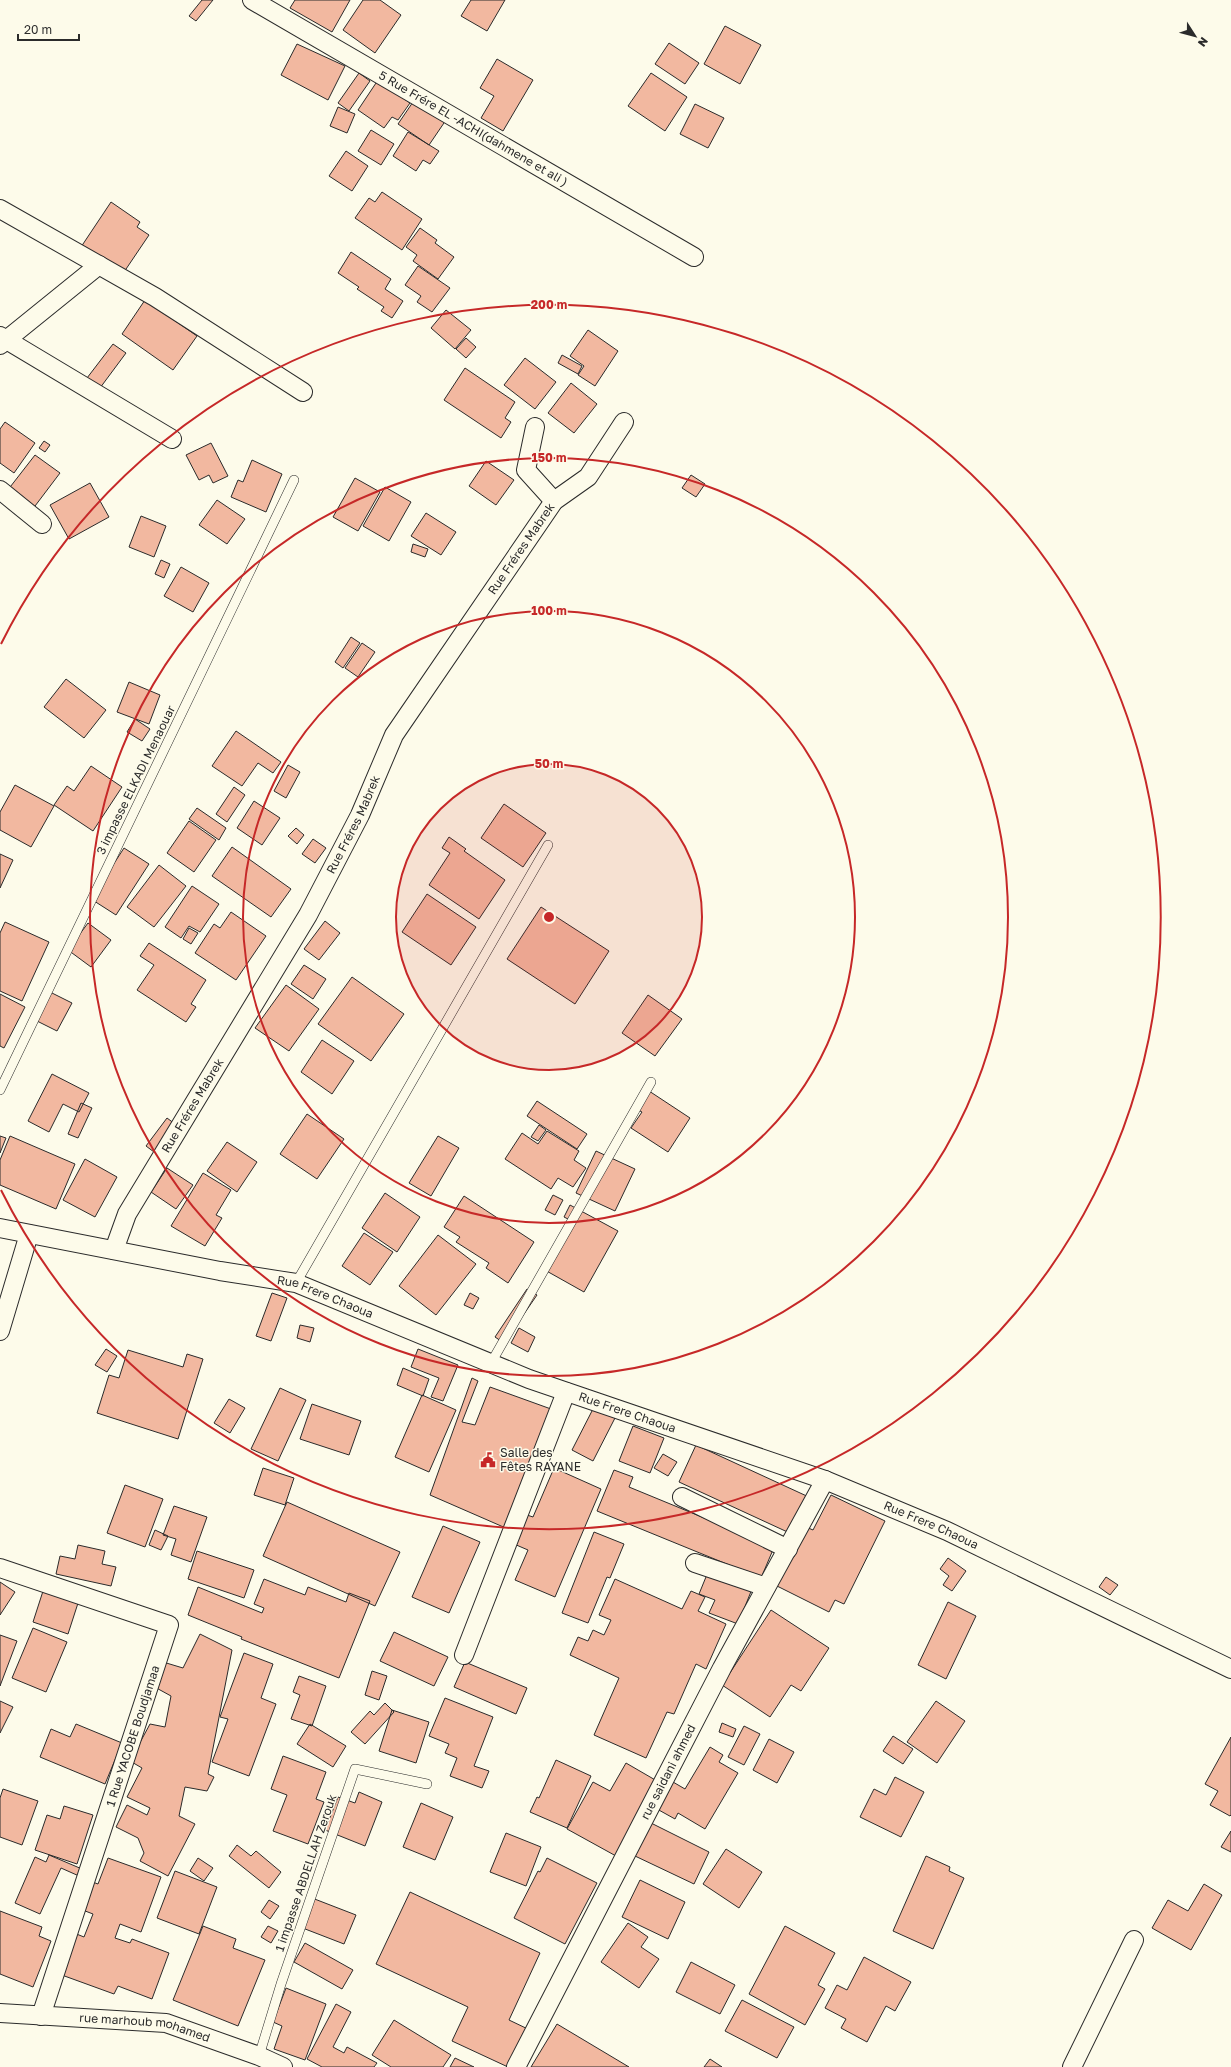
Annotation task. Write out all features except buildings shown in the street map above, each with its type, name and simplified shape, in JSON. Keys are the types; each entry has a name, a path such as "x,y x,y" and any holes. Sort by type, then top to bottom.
{"street":[{"name":"5 Rue Frére EL -ACHI(dahmene et ali )","path":"252,0 694,257"},
{"path":"0,209 155,298 303,392"},
{"path":"98,265 2,341 172,438"},
{"name":"Rue Fréres Mabrek","path":"114,1250 126,1214 308,915 360,814 394,735 554,501 588,477 624,422"},
{"path":"535,427 526,470 554,501"},
{"path":"0,490 42,524"},
{"name":"Rue Frere Chaoua","path":"0,1228 220,1272 296,1283 566,1392 825,1480 947,1531 1231,1669"},
{"path":"0,1331 29,1234"},
{"path":"464,1655 566,1392"},
{"name":"rue saidani ahmed","path":"516,2067 722,1668 825,1480"},
{"path":"682,1497 788,1549"},
{"path":"695,1563 766,1587"},
{"name":"1 Rue YACOBE Boudjamaa","path":"0,1568 169,1625 41,2016"},
{"path":"1072,2067 1134,1940"},
{"name":"rue marhoub mohamed","path":"0,2013 166,2023 259,2056 283,2067"}],"lane":[{"name":"3 impasse ELKADI Menaouar","path":"0,1090 294,480"},
{"path":"296,1283 548,845"},
{"path":"491,1363 651,1082"},
{"name":"1 impasse ABDELLAH Zerouk","path":"259,2056 281,1984 354,1769 427,1784"}],"place":[{"name":"Salle des Fêtes RAYANE","path":"488,1460"}]}
